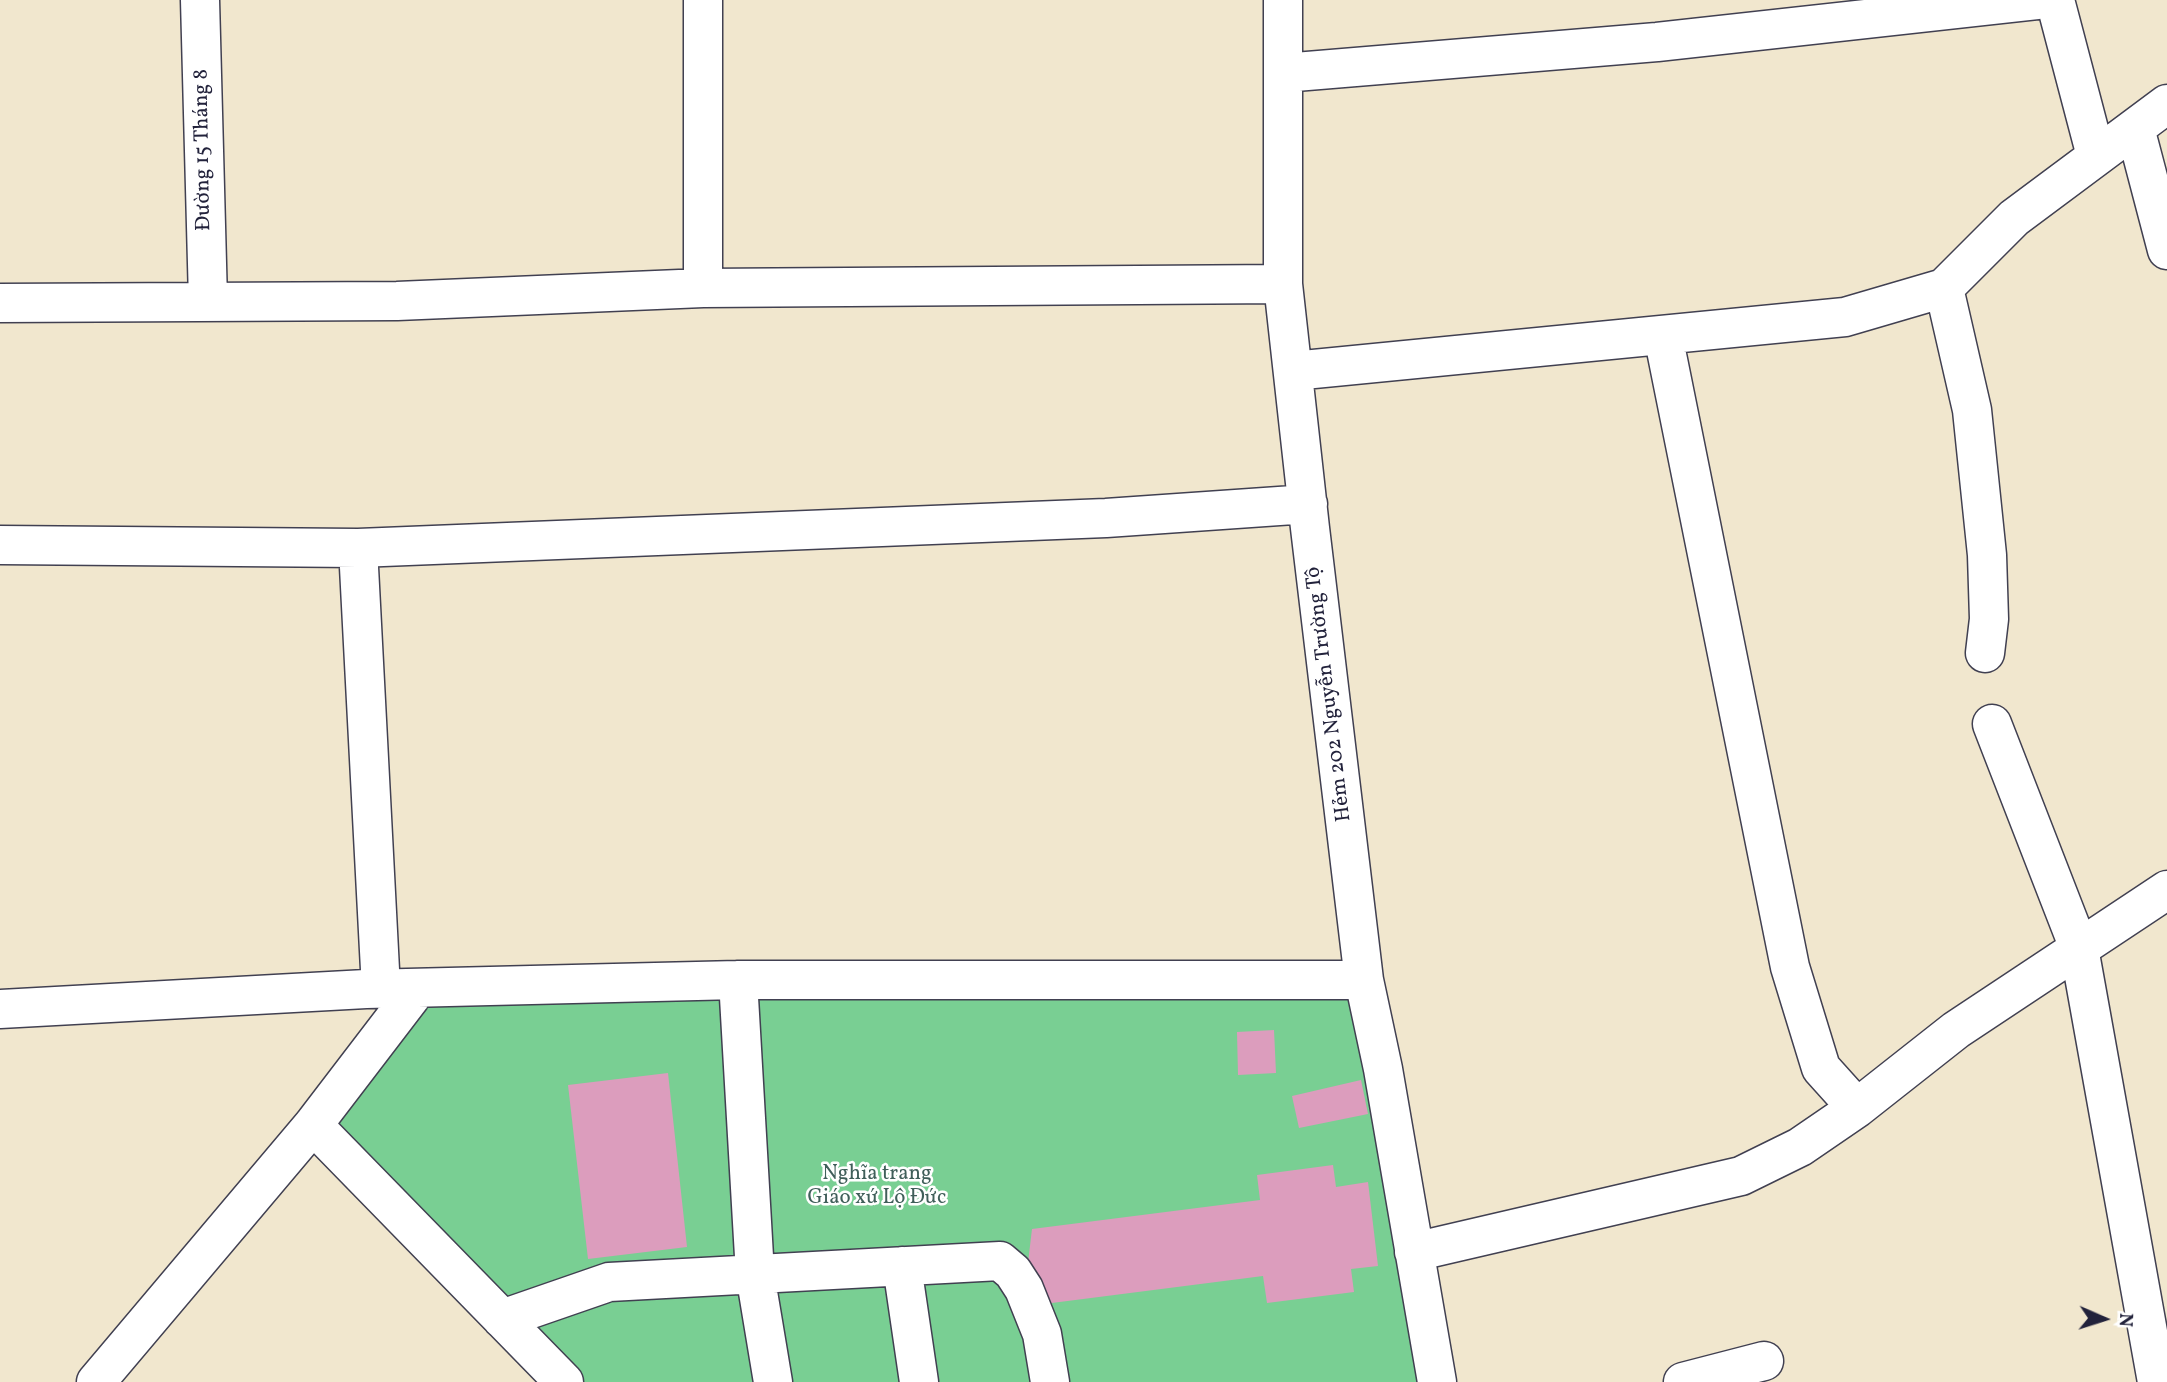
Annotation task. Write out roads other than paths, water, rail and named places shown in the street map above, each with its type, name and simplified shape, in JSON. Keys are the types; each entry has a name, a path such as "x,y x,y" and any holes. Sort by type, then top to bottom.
{"street":[{"name":"Đường 15 Tháng 8","path":"200,0 208,301"},
{"path":"703,0 703,288"},
{"name":"Hẻm 202 Nguyễn Trường Tộ","path":"1283,0 1283,284 1364,980 1383,1069 1437,1382"},
{"path":"1283,74 1657,42 2037,0"},
{"path":"2055,0 2096,156"},
{"path":"1293,371 1845,317 1944,288 2014,218 2167,104"},
{"path":"2134,128 2167,250"},
{"path":"0,303 397,301 703,288 1283,284"},
{"path":"1944,288 1975,436 1987,555 1989,619 1985,653"},
{"path":"1663,335 1790,967 1821,1068 1857,1108"},
{"path":"0,545 358,548 1106,518 1308,504"},
{"path":"96,1382 313,1125 399,989 358,548"},
{"path":"1992,724 2079,948 2157,1382"},
{"path":"1415,1252 1741,1176 1800,1147 1857,1108 1956,1030 2167,890"},
{"path":"0,1009 399,989 738,980 1364,980"},
{"path":"738,980 755,1274 773,1382"},
{"path":"313,1125 564,1382"},
{"path":"502,1319 609,1282 1000,1261 1013,1272 1028,1300 1042,1334 1050,1382"},
{"path":"902,1266 919,1382"},
{"path":"1683,1382 1764,1361"}],"park label":[{"name":"Nghĩa trang Giáo xứ Lộ Đức","path":"877,1187"}]}
